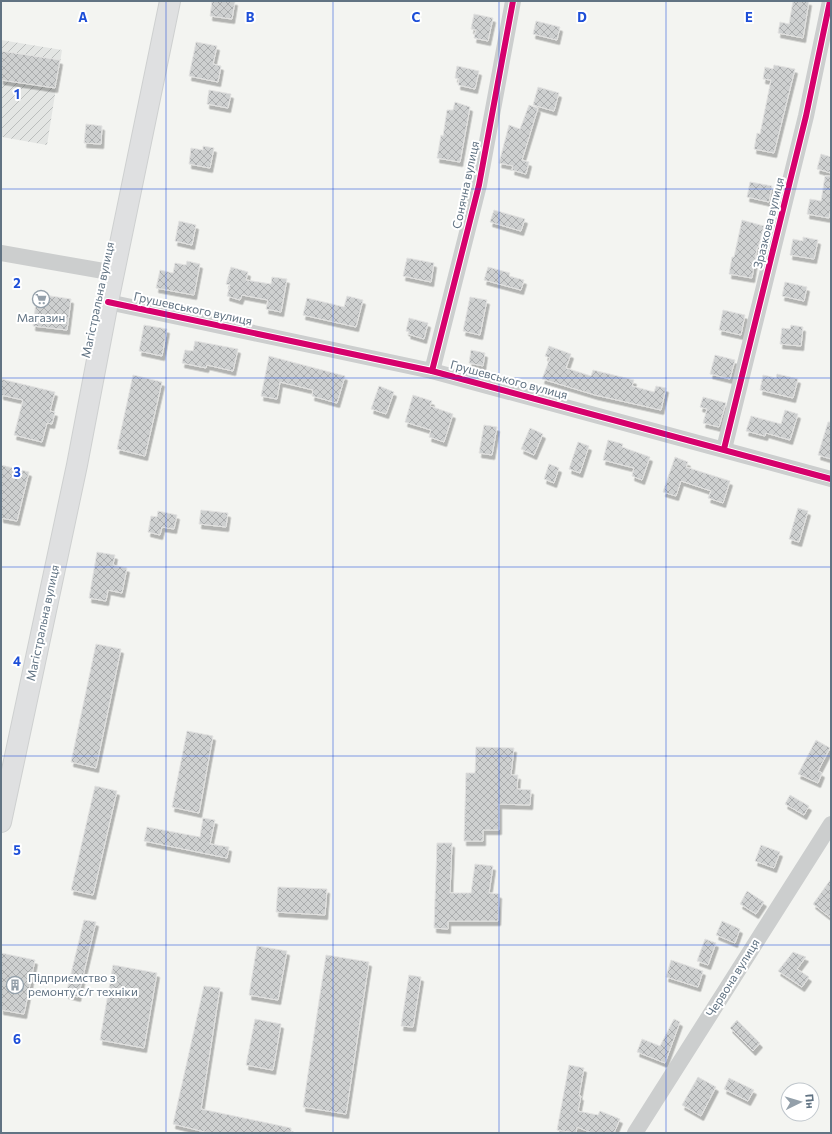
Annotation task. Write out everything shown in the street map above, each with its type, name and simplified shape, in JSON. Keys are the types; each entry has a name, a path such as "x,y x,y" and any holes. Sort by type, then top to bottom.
{"main road":[{"name":"Магістральна вулиця","path":"1,822 78,459 108,302 170,1"}],"street":[{"name":"Сонячна вулиця","path":"432,371 479,185 513,1"},
{"name":"Зразкова вулиця","path":"724,449 806,116 830,1"},
{"path":"1,253 115,273"},
{"name":"Грушевського вулиця","path":"108,302 432,371 831,479"},
{"name":"Червона вулиця","path":"635,1133 831,824"}],"shaded area":[{"path":"1,40 62,50 47,145 2,137 1,141"}],"building":[{"path":"212,1 235,1 232,19 210,16"},
{"path":"793,1 809,1 803,38 778,33 780,22 789,24"},
{"path":"474,14 493,18 488,41 474,38 476,30 471,29"},
{"path":"536,21 560,27 557,40 533,34"},
{"path":"196,42 217,46 213,64 221,66 218,82 189,76"},
{"path":"1,51 60,60 55,88 1,80"},
{"path":"774,65 795,69 774,153 754,149 757,133 760,134 771,80 763,79 765,67 773,69"},
{"path":"457,66 479,71 475,89 458,85 459,79 455,78"},
{"path":"538,87 559,93 554,111 533,105"},
{"path":"209,90 231,94 228,108 207,104"},
{"path":"455,102 470,107 460,162 437,158 441,135 443,136 447,110 453,110"},
{"path":"529,105 538,108 522,160 529,162 526,174 512,170 513,166 499,163 509,125 520,129"},
{"path":"86,124 102,126 101,144 84,143"},
{"path":"203,146 214,148 210,168 189,164 191,148 203,150"},
{"path":"821,154 831,157 831,173 817,169"},
{"path":"825,176 831,176 831,207 829,218 807,214 810,199 821,201"},
{"path":"750,182 772,186 769,202 747,197"},
{"path":"494,210 525,219 521,231 490,222"},
{"path":"742,220 764,226 757,248 752,278 729,274"},
{"path":"179,221 196,225 192,245 175,241"},
{"path":"803,237 818,240 814,259 790,255 793,239 803,241"},
{"path":"407,258 434,263 431,282 403,276"},
{"path":"187,261 200,264 194,295 156,288 160,270 173,273 175,263 186,265"},
{"path":"231,267 248,272 246,280 271,284 272,277 287,279 281,312 266,309 268,300 242,295 240,300 227,296 230,285 226,284"},
{"path":"488,267 510,273 509,276 524,280 521,290 484,280"},
{"path":"785,282 807,287 804,301 782,296"},
{"path":"37,294 71,299 67,330 33,326"},
{"path":"347,296 363,300 356,327 303,315 307,298 344,307"},
{"path":"470,297 487,300 480,335 463,331"},
{"path":"723,310 745,315 741,335 719,330"},
{"path":"409,318 428,323 424,339 408,334 409,332 406,331"},
{"path":"144,325 167,329 162,356 139,351"},
{"path":"791,325 803,327 801,346 780,344 782,328 790,329"},
{"path":"195,341 238,349 233,371 207,365 206,368 182,363 185,350 193,351"},
{"path":"549,346 571,354 566,368 591,376 593,370 634,380 632,386 654,392 656,386 666,388 661,410 595,395 542,379 550,358 545,356"},
{"path":"471,350 485,353 483,366 469,363"},
{"path":"715,355 735,360 730,379 710,374"},
{"path":"269,356 345,376 337,403 312,396 313,390 280,382 277,399 261,396"},
{"path":"777,374 798,379 793,398 760,390 763,375 776,378"},
{"path":"133,375 162,382 145,456 117,449"},
{"path":"1,379 55,392 50,411 55,412 52,424 47,423 42,442 14,435 23,400 1,395"},
{"path":"379,386 394,392 386,414 371,409"},
{"path":"413,395 432,401 430,406 453,414 444,442 429,437 431,430 405,422"},
{"path":"703,397 726,403 719,427 703,423 707,409 700,407"},
{"path":"785,410 798,414 790,440 766,433 765,436 746,431 751,416 781,424"},
{"path":"828,422 831,422 831,459 818,455"},
{"path":"484,425 497,427 492,455 479,453"},
{"path":"530,428 543,434 534,455 521,449"},
{"path":"608,440 623,444 622,447 650,457 642,480 632,476 634,468 603,460"},
{"path":"578,442 589,446 580,473 569,469"},
{"path":"675,457 688,462 686,467 730,481 723,503 708,498 711,491 681,481 676,496 663,492"},
{"path":"549,464 559,468 554,483 544,479"},
{"path":"1,465 29,472 17,521 1,518"},
{"path":"798,508 808,511 799,542 789,539"},
{"path":"201,510 228,513 226,527 199,524"},
{"path":"158,511 177,515 174,529 162,527 160,535 148,532 151,516 157,517"},
{"path":"97,552 115,555 113,565 127,568 122,593 108,590 106,601 89,598"},
{"path":"96,644 121,649 96,768 71,762"},
{"path":"187,731 213,736 199,813 172,807"},
{"path":"816,740 830,748 818,771 822,773 818,783 798,774"},
{"path":"476,747 514,748 511,775 518,775 517,789 531,790 530,805 499,804 499,830 483,830 483,841 464,841 466,773 475,773"},
{"path":"95,786 117,791 93,895 71,890"},
{"path":"790,795 809,806 804,815 785,804"},
{"path":"203,818 215,820 210,844 229,847 227,858 144,841 147,827 200,837"},
{"path":"437,843 452,843 450,893 471,893 475,864 493,866 489,893 499,894 498,921 448,921 448,929 434,928"},
{"path":"761,845 780,852 774,868 755,861"},
{"path":"831,879 831,918 813,904"},
{"path":"278,887 327,889 325,915 276,912"},
{"path":"747,891 764,902 756,914 740,904"},
{"path":"84,920 96,922 78,997 66,994"},
{"path":"722,921 740,929 735,943 716,935"},
{"path":"705,939 716,943 708,965 697,961"},
{"path":"257,946 287,951 278,1000 249,995"},
{"path":"793,952 806,957 797,969 809,977 802,987 778,971"},
{"name":"Підприємство з ремонту с/г техніки","path":"1,953 35,960 24,1014 1,1010"},
{"path":"326,955 369,962 346,1114 303,1107"},
{"path":"671,960 703,971 698,987 666,977"},
{"path":"113,965 157,973 144,1048 100,1040"},
{"path":"409,975 421,977 413,1027 401,1026"},
{"path":"204,986 220,988 201,1109 291,1128 291,1133 209,1133 173,1124"},
{"path":"255,1019 281,1024 273,1070 246,1065"},
{"path":"674,1019 680,1022 665,1063 637,1052 642,1039 660,1046"},
{"path":"737,1020 760,1043 753,1051 730,1028"},
{"path":"569,1065 584,1068 578,1111 598,1115 600,1111 620,1119 614,1133 592,1133 577,1127 576,1133 557,1130"},
{"path":"698,1077 716,1087 701,1116 682,1105"},
{"path":"729,1078 754,1090 748,1101 724,1089"}],"cycle path":[{"path":"432,371 479,185 513,1"},
{"path":"724,449 806,116 830,1"},
{"path":"108,302 432,371 831,479"}],"place":[{"name":"Магазин","path":"41,299"},
{"name":"Підприємство з ремонту с/г техніки","path":"15,985"}]}
